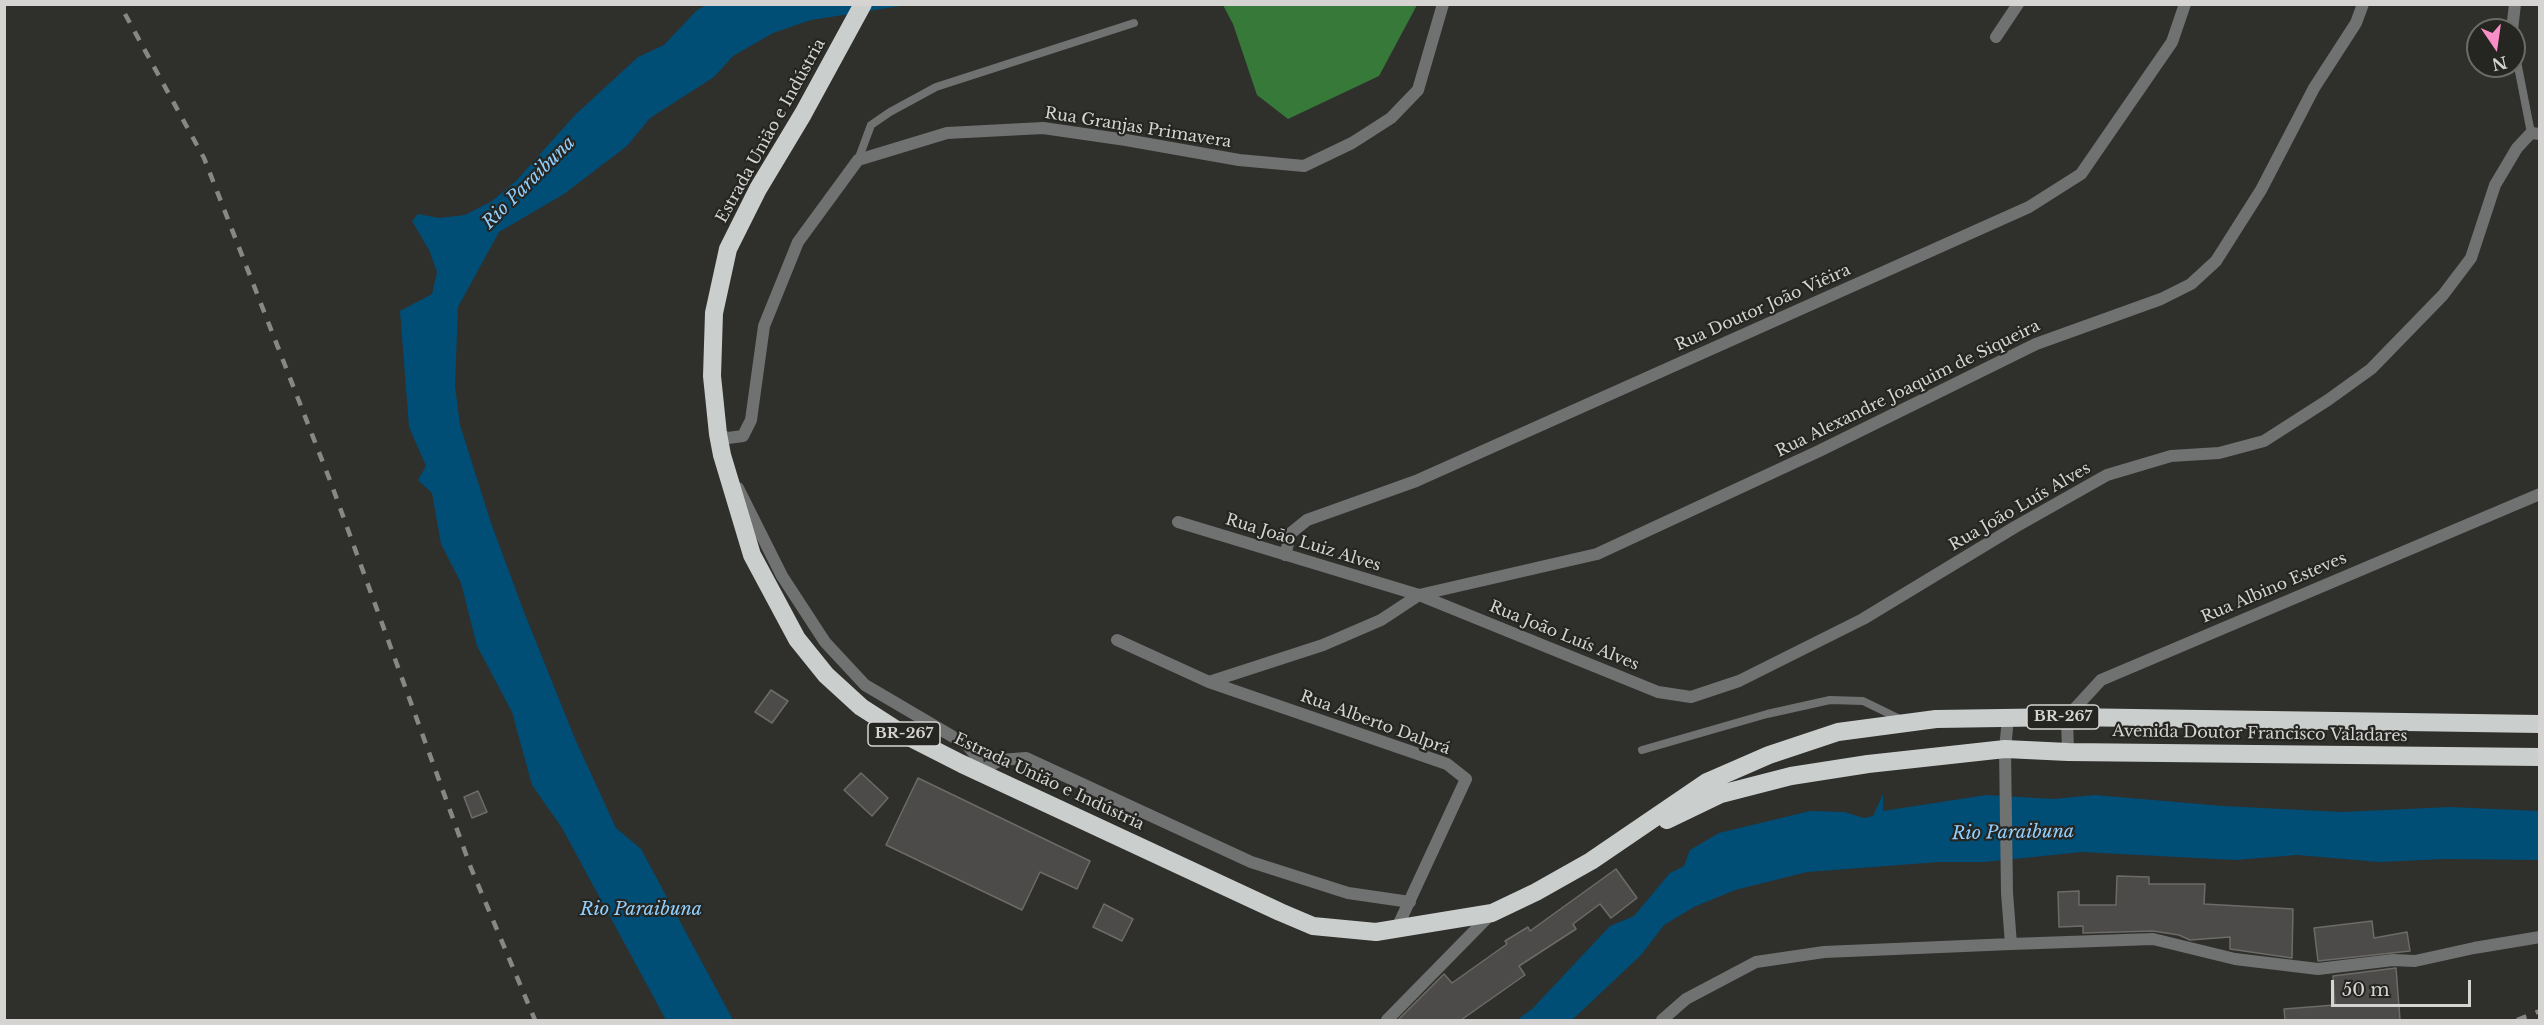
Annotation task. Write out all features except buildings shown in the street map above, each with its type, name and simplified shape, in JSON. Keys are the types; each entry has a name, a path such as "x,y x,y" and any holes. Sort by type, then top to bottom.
{"highway":[{"name":"Estrada União e Indústria","path":"863,4 758,189 728,249 714,313 712,376 718,434 722,455 752,555 797,639 826,675 861,707 889,725 979,772 1313,926 1376,932 1492,913 1554,882 1591,861 1616,843"},
{"name":"Avenida Doutor Francisco Valadares","path":"1616,843 1707,782 1770,755 1838,732 1936,719 2067,717 2540,724"},
{"name":"Avenida Doutor Francisco Valadares","path":"1616,843 1721,794 1791,776 1868,764 2006,749 2068,752 2540,757"}],"street":[{"name":"Rua Granjas Primavera","path":"858,160 947,133 1043,128 1239,160 1304,166 1352,144 1391,117 1418,90 1443,4"},
{"path":"1996,37 2018,4"},
{"name":"Rua Doutor João Viêira","path":"1285,555 1291,533 1307,520 1416,481 2030,207 2081,174 2172,42 2185,4"},
{"name":"Rua Alexandre Joaquim de Siqueira","path":"1419,595 1597,554 1819,451 2036,344 2161,299 2191,284 2216,261 2261,190 2314,88 2356,23 2362,4"},
{"name":"Rua João Luís Alves","path":"1419,595 1658,692 1691,697 1739,681 1863,619 2015,526 2107,475 2171,456 2219,453 2264,441 2328,400 2371,369 2443,295 2470,258 2495,185 2517,148 2535,134"},
{"path":"718,434 728,438 743,436 751,420 764,326 798,242 858,160"},
{"path":"722,455 782,576 825,642 866,685 967,745 977,757 979,772 1000,760 1026,758 1251,862 1348,893 1410,902"},
{"name":"Rua Albino Esteves","path":"2067,717 2101,680 2540,494"},
{"name":"Rua Joāo Luiz Alves","path":"1178,522 1419,595"},
{"path":"1209,682 1323,645 1381,620 1419,595"},
{"name":"Rua Alberto Dalprá","path":"1117,640 1209,682 1447,764 1466,778 1396,930"},
{"path":"889,725 901,706"},
{"path":"2067,717 2068,752"},
{"path":"2008,718 2006,749 2007,893 2011,944"},
{"path":"1387,1020 1492,913"},
{"path":"1662,1020 1686,999 1756,962 1824,952 2152,939 2235,959 2318,969 2393,960 2415,961 2540,937"}],"lane":[{"path":"858,160 871,125 936,87 1134,23"},
{"path":"2522,78 2535,134"},
{"path":"1642,750 1767,714 1830,700 1863,700 1907,723"}],"green space":[{"path":"1223,5 1417,5 1379,76 1288,119 1257,95 1233,24"}],"water":[{"name":"Rio Paraibuna","path":"708,4 907,5 811,20 773,33 733,56 714,77 650,118 627,146 564,194 499,232 458,307 455,386 460,425 491,523 524,612 575,739 616,828 641,849 733,1020 666,1020 562,828 532,785 512,712 477,646 461,583 441,544 432,493 418,480 426,466 409,427 400,311 432,294 437,272 429,250 412,221 418,214 439,218 465,215 492,201 516,181 575,115 638,57 664,45 697,10"},
{"name":"Rio Paraibuna","path":"1883,794 1883,811 1986,795 2053,799 2095,795 2223,806 2342,812 2450,807 2539,811 2539,860 2446,859 2379,862 2297,855 2235,860 2082,852 1984,862 1939,862 1807,872 1735,890 1694,907 1664,925 1641,955 1572,1020 1517,1020 1532,1009 1610,926 1634,916 1670,873 1684,866 1690,850 1719,833 1810,811 1844,812 1864,818 1873,816"}],"railway":[{"path":"125,14 204,158 331,483 471,868 535,1020"},
{"path":"2517,1020 2540,1011"}]}
